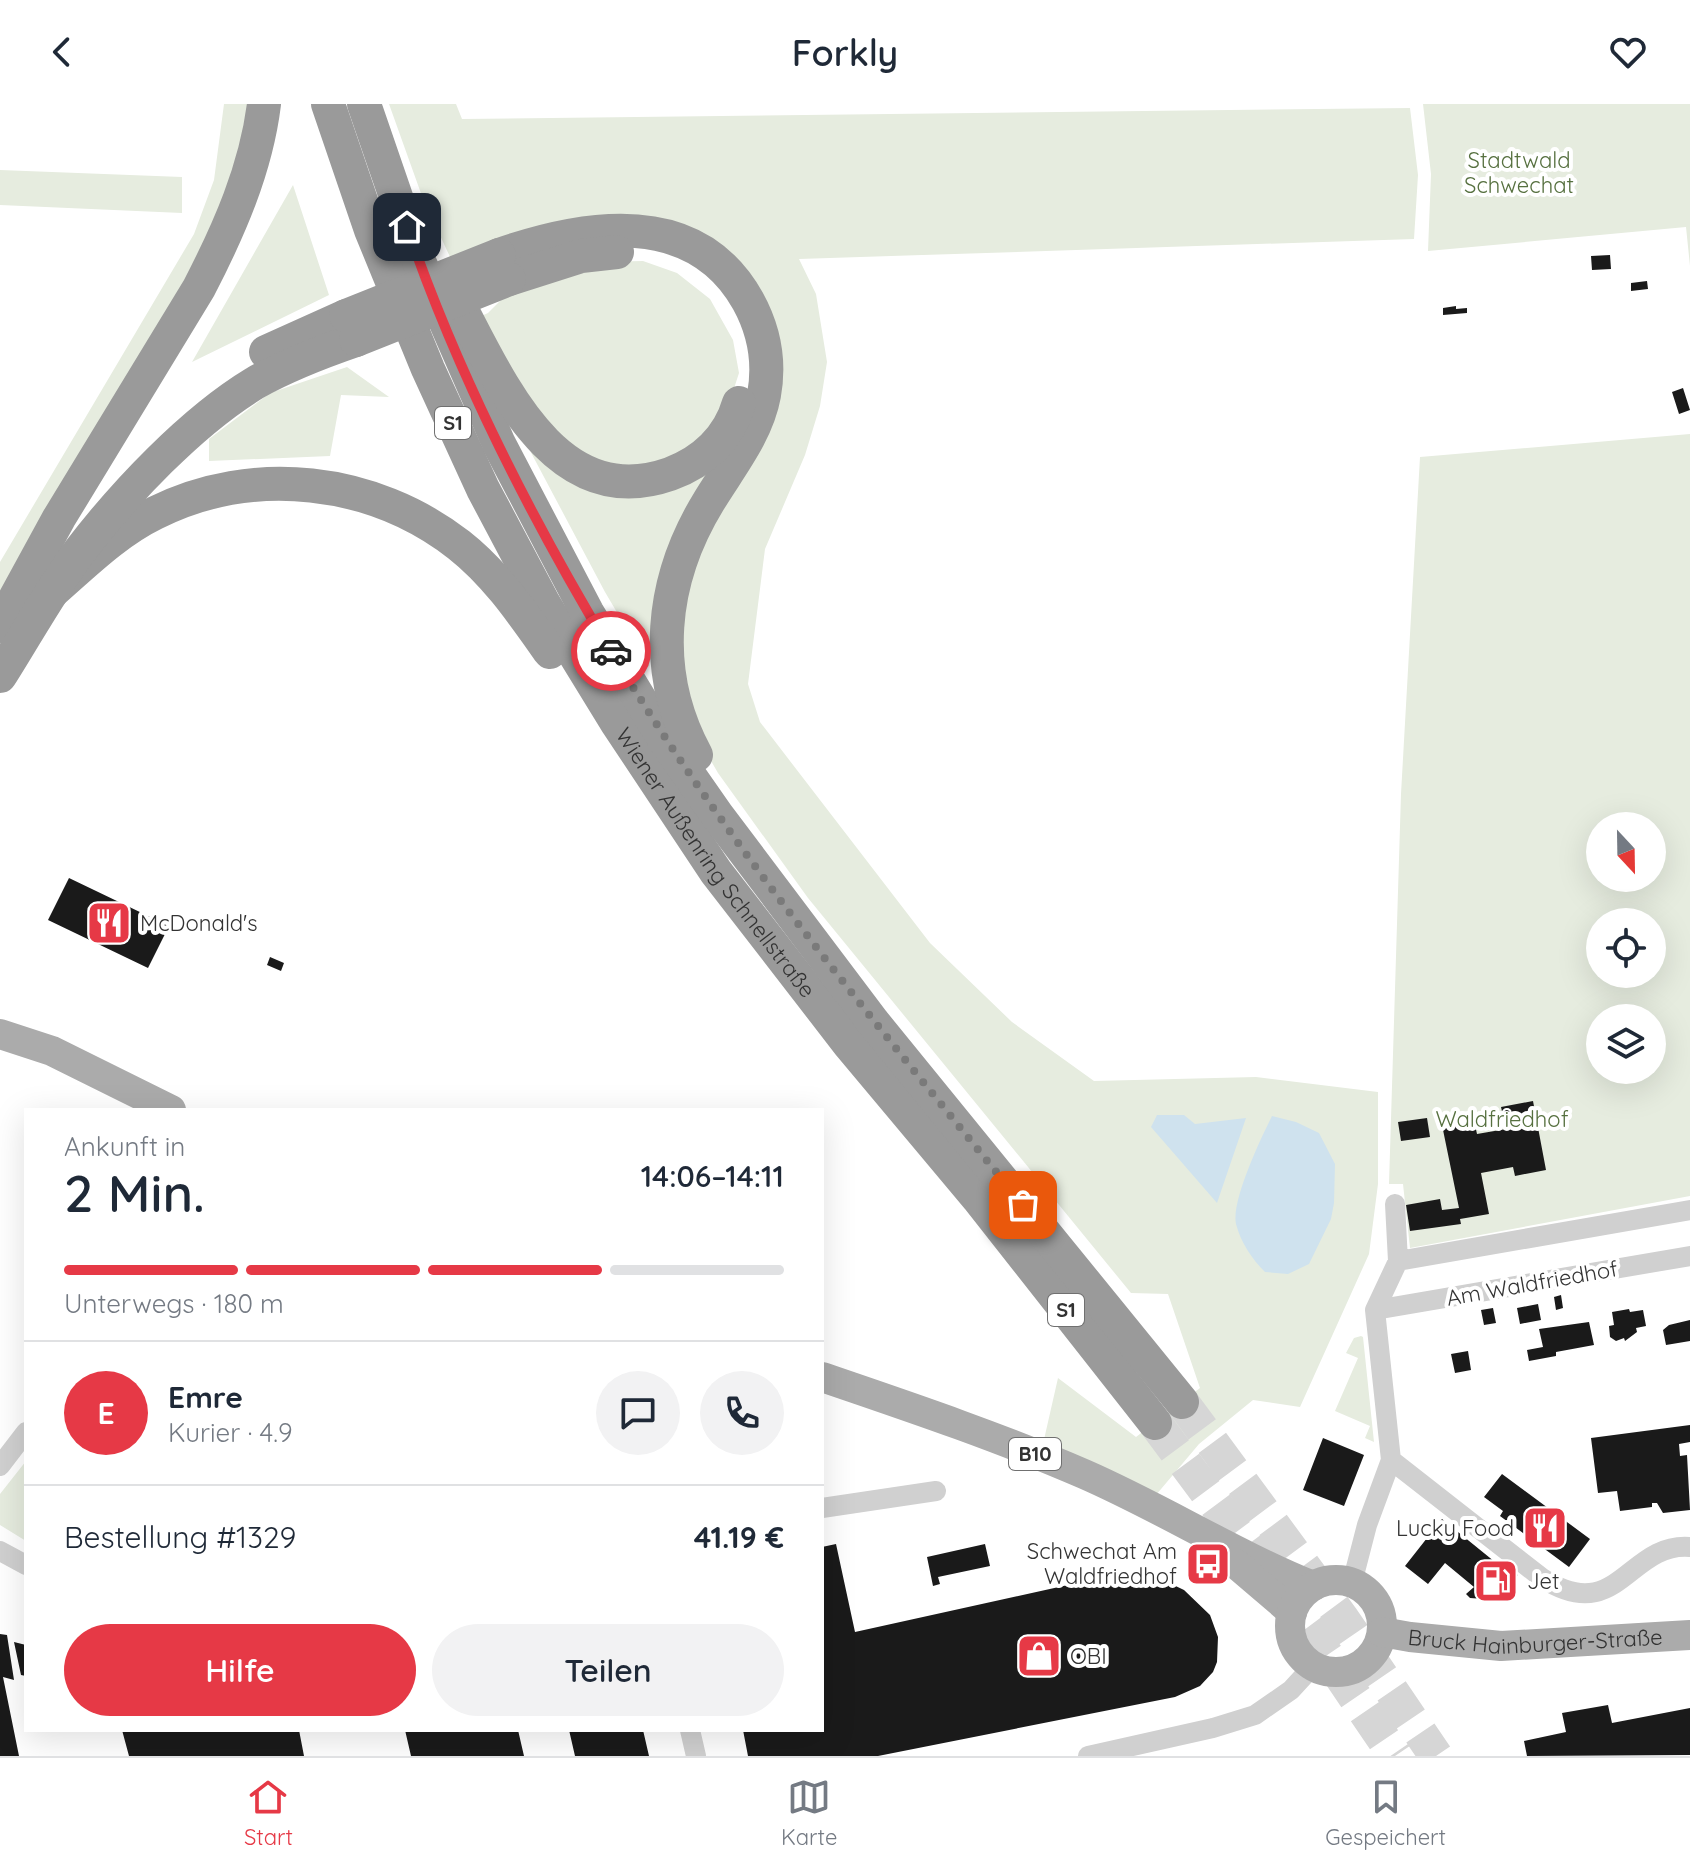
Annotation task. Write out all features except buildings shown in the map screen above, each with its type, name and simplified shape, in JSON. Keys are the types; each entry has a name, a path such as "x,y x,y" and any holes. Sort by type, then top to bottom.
{"highway":[{"path":"0,676 39,587 59,518 199,288 218,250 246,182 257,146 264,104"},
{"name":"Wiener Außenring Schnellstraße","path":"328,104 377,244 428,369 483,489 544,604 617,723 716,872 849,1044 978,1198 1155,1423"},
{"name":"Wiener Außenring Schnellstraße","path":"364,104 415,252 499,444 587,612 664,739 717,815 873,1022 1182,1402"},
{"path":"0,626 39,587 116,475 196,397 251,359 351,328 504,267 564,235 614,229 656,233 698,249 731,276 754,311 767,362 760,414 691,533 672,586 668,616 669,680 674,703 681,728 708,778 717,815"},
{"path":"415,252 446,281 484,351 540,439 554,454 585,473 624,482 662,477 698,461 714,447 737,411 745,373 741,336 724,303 712,288 696,275 656,256 634,252 608,252 558,262 504,267"},
{"path":"39,587 132,526 182,502 246,485 303,484 363,495 435,528 461,546 503,588 585,700 617,723"}],"main road":[{"path":"0,1014 52,1051"},
{"path":"0,1034 52,1051 167,1108"},
{"name":"B10","path":"824,1378 919,1410 1072,1469 1278,1572 1313,1586 1332,1580 1352,1583"},
{"name":"B10","path":"1196,1530 1292,1612"},
{"path":"1313,1586 1304,1593 1292,1612 1291,1637 1296,1649 1313,1666 1331,1672 1349,1670 1365,1662 1377,1649 1382,1632 1382,1616 1376,1602 1366,1590 1352,1583"},
{"name":"Bruck Hainburger-Straße","path":"1382,1632 1501,1646 1690,1635"}],"street":[{"path":"1352,1583 1367,1525 1391,1460 1375,1310 1398,1261 1395,1204"},
{"name":"Am Waldfriedhof","path":"1398,1261 1690,1210"},
{"name":"Am Waldfriedhof","path":"1375,1310 1690,1256"},
{"path":"0,1466 24,1435"},
{"path":"1391,1460 1542,1578 1565,1590 1597,1592 1616,1583 1663,1550 1690,1547"},
{"path":"824,1508 936,1491"},
{"path":"0,1551 24,1564"},
{"path":"1088,1756 1213,1728 1255,1715 1291,1690 1313,1666"},
{"path":"690,1732 696,1756"}],"green space":[{"path":"224,104 251,104 248,135 201,263 0,596 0,562 194,234 214,180"},
{"path":"389,104 456,104 462,119 1410,108 1418,175 1414,239 799,259 816,294 827,362 820,406 805,455 765,549 748,684 760,722 930,943 1012,1022 1094,1081 1256,1077 1378,1092 1378,1184 1369,1254 1300,1407 1253,1400 1199,1444 1156,1495 1043,1444 1058,1378 1136,1437 1200,1388 1168,1294 1131,1293 808,898 718,773 684,714 675,675 686,571 778,383 692,229 451,259 423,199"},
{"name":"Stadtwald Schwechat","path":"1423,104 1690,104 1690,266 1686,227 1428,251 1431,174"},
{"path":"0,170 182,177 182,213 0,205"},
{"path":"293,185 329,295 192,362"},
{"path":"643,261 677,273 710,299 733,340 739,373 727,410 709,437 652,470 600,467 538,418 479,317 488,313 504,297 594,262"},
{"path":"347,367 389,397 341,395 330,456 209,461 209,439 270,393"},
{"name":"Waldfriedhof","path":"1690,434 1690,1196 1410,1248 1403,1184 1389,1184 1401,794 1420,457"},
{"path":"527,445 578,480 728,445 654,607 649,667 605,592"},
{"path":"1361,1336 1374,1442 1365,1438 1370,1426 1335,1411 1358,1358 1346,1353 1354,1338"},
{"path":"24,1464 24,1540 0,1525 0,1494"}],"water":[{"path":"1157,1115 1184,1115 1195,1124 1246,1118 1217,1203 1151,1127"},
{"path":"1272,1116 1296,1122 1319,1133 1335,1164 1331,1219 1309,1264 1288,1274 1265,1272 1248,1250 1236,1224 1242,1186"}],"tunnel":[{"path":"1182,1402 1342,1618 1436,1756"},
{"path":"1155,1423 1315,1638 1395,1756"}],"way so far":[{"path":"611,651 664,739 717,815 873,1022 1023,1205"}],"place":[{"name":"McDonald's","path":"109,923"},
{"name":"Lucky Food","path":"1545,1528"},
{"name":"Schwechat Am Waldfriedhof","path":"1208,1564"},
{"name":"Jet","path":"1496,1581"},
{"name":"OBI","path":"1039,1656"}],"route":[{"path":"407,227 457,352 499,444 557,557 611,651"}]}
